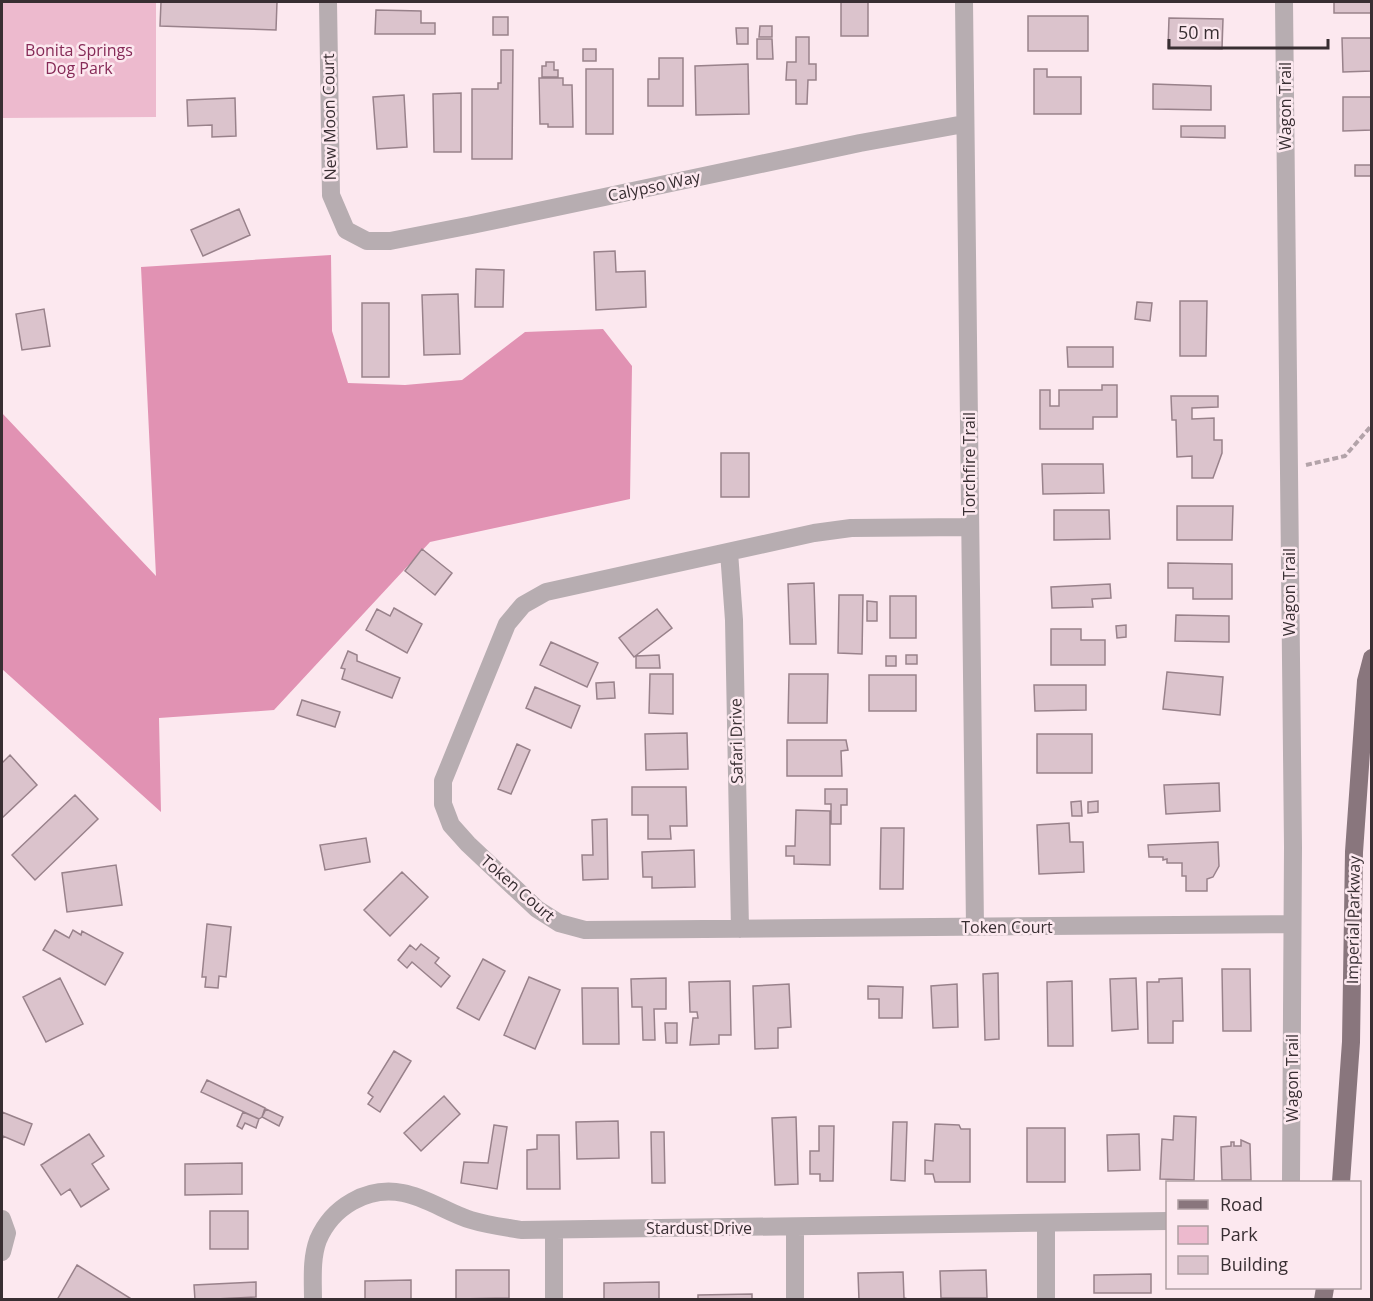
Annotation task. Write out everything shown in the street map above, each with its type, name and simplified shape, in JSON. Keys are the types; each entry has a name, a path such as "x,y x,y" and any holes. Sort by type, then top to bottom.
{"main road":[{"name":"Imperial Parkway","path":"1341,1181 1352,1042 1354,852 1366,681 1371,658"}],"street":[{"name":"New Moon Court","path":"328,2 331,195 346,230"},
{"name":"Torchfire Trail","path":"964,2 975,927"},
{"name":"Wagon Trail","path":"1284,2 1292,924 1291,1181"},
{"name":"Calypso Way","path":"346,230 367,241 390,241 837,147 964,124"},
{"name":"Token Court","path":"969,527 851,528 546,592 523,605 507,624 463,727 443,781 443,804 451,825 537,909 559,923 585,930 1292,924"},
{"name":"Safari Drive","path":"729,552 734,620 740,929"},
{"name":"Stardust Drive","path":"313,1299 313,1265 318,1241 332,1217 352,1201 377,1192 404,1193 471,1220 496,1226 554,1230 1166,1221"},
{"path":"2,1219 7,1233 2,1252"},
{"path":"1046,1224 1046,1299"},
{"path":"795,1227 795,1299"},
{"path":"554,1230 554,1299"}],"path":[{"path":"1288,469 1345,456 1371,425"}],"green space":[{"name":"Bonita Springs Dog Park","path":"2,2 156,2 156,117 2,118"}],"shaded area":[{"path":"331,255 332,331 348,383 405,385 462,380 525,332 603,329 632,366 630,499 430,542 274,710 159,718 161,812 2,669 2,413 156,576 141,267"}],"building":[{"path":"161,2 277,2 276,30 160,26"},
{"path":"841,2 868,2 868,36 841,36"},
{"path":"1334,2 1372,2 1372,13 1334,13"},
{"path":"376,10 421,11 421,23 435,23 435,34 375,34"},
{"path":"1028,16 1088,16 1088,51 1028,51"},
{"path":"493,17 508,17 508,35 493,35"},
{"path":"1169,18 1223,19 1222,49 1168,48"},
{"path":"760,26 772,26 772,37 759,37"},
{"path":"736,28 748,28 748,44 737,44"},
{"path":"796,37 809,37 809,64 816,64 816,80 808,80 807,104 796,104 796,80 786,80 787,62 796,62"},
{"path":"1342,38 1372,38 1372,71 1343,72"},
{"path":"757,39 772,39 773,59 757,59"},
{"path":"583,49 596,49 596,61 583,61"},
{"path":"501,50 513,50 512,159 472,159 472,89 498,89 498,83 501,83"},
{"path":"659,58 683,58 683,106 648,106 648,79 659,79"},
{"path":"546,62 554,62 554,70 558,70 558,77 542,77 542,66 546,66"},
{"path":"748,64 749,114 696,115 695,66"},
{"path":"586,69 613,69 613,134 586,134"},
{"path":"1034,69 1047,69 1047,77 1081,77 1081,114 1034,114"},
{"path":"539,78 563,78 563,85 572,85 573,127 548,127 548,124 540,124"},
{"path":"1153,84 1211,86 1211,110 1153,109"},
{"path":"461,93 461,152 434,152 433,94"},
{"path":"404,95 407,147 377,149 373,97"},
{"path":"1343,97 1372,97 1372,130 1343,131"},
{"path":"235,98 236,136 212,137 212,125 188,126 187,100"},
{"path":"1181,126 1225,126 1225,138 1181,137"},
{"path":"1355,165 1372,165 1372,176 1355,176"},
{"path":"239,209 250,235 203,256 191,230"},
{"path":"615,251 616,272 645,271 646,307 596,310 594,252"},
{"path":"476,269 504,270 503,307 475,307"},
{"path":"458,294 460,354 424,355 422,295"},
{"path":"1180,301 1207,301 1206,356 1180,356"},
{"path":"1137,302 1152,303 1150,321 1135,319"},
{"path":"362,303 389,303 389,377 362,377"},
{"path":"44,309 50,346 22,350 16,314"},
{"path":"1067,347 1113,347 1113,367 1068,367"},
{"path":"1102,385 1117,385 1117,417 1093,417 1093,429 1040,429 1040,390 1050,390 1050,406 1059,406 1059,390 1102,390"},
{"path":"1171,396 1218,396 1218,407 1192,408 1192,419 1214,418 1214,440 1222,440 1222,453 1213,478 1192,478 1192,456 1177,457 1176,420 1172,420"},
{"path":"721,453 749,453 749,497 721,497"},
{"path":"1042,464 1103,464 1104,493 1043,494"},
{"path":"1177,506 1233,506 1232,540 1177,540"},
{"path":"1054,510 1109,510 1110,539 1054,540"},
{"path":"422,549 452,573 435,595 405,571"},
{"path":"1168,563 1232,564 1232,599 1193,599 1193,588 1168,588"},
{"path":"814,583 816,644 790,644 788,584"},
{"path":"1110,584 1111,598 1092,599 1093,607 1052,608 1051,587"},
{"path":"839,595 863,595 862,654 838,653"},
{"path":"890,596 916,596 916,638 890,638"},
{"path":"867,601 877,602 877,621 867,621"},
{"path":"394,608 422,624 407,653 366,630 377,609 390,616"},
{"path":"657,609 672,628 634,657 619,638"},
{"path":"1176,615 1229,616 1229,642 1175,641"},
{"path":"1126,625 1126,637 1117,638 1116,626"},
{"path":"1051,629 1081,629 1081,640 1105,640 1105,665 1051,665"},
{"path":"551,642 598,663 587,687 540,665"},
{"path":"348,651 357,655 357,661 400,678 392,698 342,679 345,669 341,668"},
{"path":"659,655 660,668 636,668 636,656"},
{"path":"906,655 917,655 917,664 906,664"},
{"path":"886,656 896,656 896,666 886,666"},
{"path":"1167,672 1223,677 1220,715 1163,709"},
{"path":"650,674 673,674 673,714 649,713"},
{"path":"789,674 828,674 827,723 788,723"},
{"path":"869,675 916,675 916,711 869,711"},
{"path":"614,682 615,698 597,699 596,683"},
{"path":"1034,685 1086,685 1086,710 1035,711"},
{"path":"535,687 580,706 571,728 526,708"},
{"path":"302,700 340,712 335,727 297,715"},
{"path":"687,733 688,769 646,770 645,734"},
{"path":"1037,734 1092,734 1092,773 1037,773"},
{"path":"787,740 846,740 848,750 841,751 842,776 787,776"},
{"path":"517,744 530,750 511,794 498,789"},
{"path":"10,755 37,785 2,818 2,763"},
{"path":"1219,783 1220,811 1166,814 1164,785"},
{"path":"632,787 686,787 687,826 670,826 671,839 648,839 648,815 632,815"},
{"path":"825,789 847,789 847,805 841,805 841,824 831,824 831,804 825,804"},
{"path":"75,795 98,819 35,880 12,855"},
{"path":"1081,801 1082,816 1072,816 1071,802"},
{"path":"1098,801 1098,812 1088,813 1088,802"},
{"path":"796,810 830,811 830,865 794,864 794,856 786,856 786,846 795,846"},
{"path":"607,819 608,879 583,880 582,855 593,855 592,820"},
{"path":"1069,823 1070,842 1083,842 1084,872 1039,874 1037,825"},
{"path":"881,828 904,828 903,889 880,889"},
{"path":"366,838 370,862 325,870 320,845"},
{"path":"1218,842 1219,866 1213,877 1207,879 1207,891 1186,891 1186,876 1182,876 1182,863 1167,863 1167,859 1163,860 1163,857 1149,857 1148,845"},
{"path":"694,850 695,887 652,888 652,877 643,877 642,852"},
{"path":"116,865 122,905 67,912 62,873"},
{"path":"402,872 428,897 390,936 364,910"},
{"path":"207,924 231,927 226,977 219,976 218,988 205,987 206,977 202,977"},
{"path":"55,930 69,938 73,930 81,935 82,931 123,953 105,985 43,950"},
{"path":"421,944 439,958 435,963 450,976 441,987 412,962 407,968 398,960 410,945 416,950"},
{"path":"483,959 505,971 479,1020 457,1008"},
{"path":"1222,969 1250,969 1251,1031 1223,1031"},
{"path":"998,973 999,1039 985,1040 983,974"},
{"path":"529,977 560,990 535,1049 504,1035"},
{"path":"60,978 83,1024 46,1042 23,997"},
{"path":"666,978 666,1009 654,1009 655,1040 643,1040 642,1007 632,1007 631,979"},
{"path":"1136,978 1138,1029 1112,1031 1110,979"},
{"path":"1182,978 1183,1021 1173,1021 1173,1043 1148,1043 1147,982"},
{"path":"730,981 731,1035 719,1035 719,1044 690,1045 693,1018 698,1018 697,1012 690,1012 689,982"},
{"path":"1072,981 1073,1046 1048,1046 1047,982"},
{"path":"789,984 791,1027 778,1028 778,1048 755,1049 753,986"},
{"path":"957,984 958,1027 933,1028 931,986"},
{"path":"868,986 903,987 902,1018 879,1018 879,999 868,999"},
{"path":"582,988 618,988 619,1044 583,1044"},
{"path":"665,1023 677,1023 677,1043 666,1043"},
{"path":"394,1051 411,1061 380,1112 368,1104 373,1097 368,1093"},
{"path":"207,1080 265,1108 262,1117 259,1119 201,1092"},
{"path":"444,1096 460,1114 421,1151 404,1133"},
{"path":"266,1109 283,1117 279,1126 262,1117"},
{"path":"2,1112 32,1124 24,1145 3,1136 2,1142"},
{"path":"243,1112 259,1119 256,1128 245,1123 242,1129 237,1126"},
{"path":"1174,1116 1196,1117 1194,1180 1160,1179 1162,1139 1173,1140"},
{"path":"796,1117 798,1184 775,1185 772,1118"},
{"path":"618,1121 619,1158 577,1159 576,1122"},
{"path":"893,1122 907,1122 905,1181 891,1180"},
{"path":"935,1124 959,1125 961,1129 970,1129 970,1182 935,1182 933,1174 925,1174 925,1160 933,1161"},
{"path":"494,1125 507,1127 497,1189 461,1183 464,1162 488,1163"},
{"path":"819,1126 834,1126 833,1181 820,1181 820,1174 810,1174 810,1151 819,1151"},
{"path":"1027,1128 1065,1128 1065,1182 1027,1182"},
{"path":"651,1132 664,1132 665,1183 652,1183"},
{"path":"89,1134 104,1156 92,1164 109,1189 81,1207 70,1189 61,1195 41,1165"},
{"path":"1139,1134 1140,1170 1108,1171 1107,1135"},
{"path":"537,1135 559,1135 560,1189 527,1189 527,1150 537,1149"},
{"path":"1241,1140 1250,1144 1251,1180 1222,1180 1221,1147 1231,1146 1231,1142 1234,1142 1234,1146 1241,1146"},
{"path":"242,1163 242,1194 185,1195 185,1164"},
{"path":"210,1211 248,1211 248,1249 210,1249"},
{"path":"77,1265 133,1300 57,1300"},
{"path":"456,1270 509,1270 509,1298 456,1299"},
{"path":"986,1270 987,1298 941,1298 940,1271"},
{"path":"903,1272 904,1298 912,1300 859,1300 858,1273"},
{"path":"1151,1274 1151,1293 1094,1293 1094,1275"},
{"path":"411,1280 411,1300 365,1300 365,1281"},
{"path":"256,1282 256,1297 195,1300 194,1285"},
{"path":"659,1282 659,1300 604,1300 604,1283"},
{"path":"752,1294 752,1300 698,1300 698,1295"}]}
